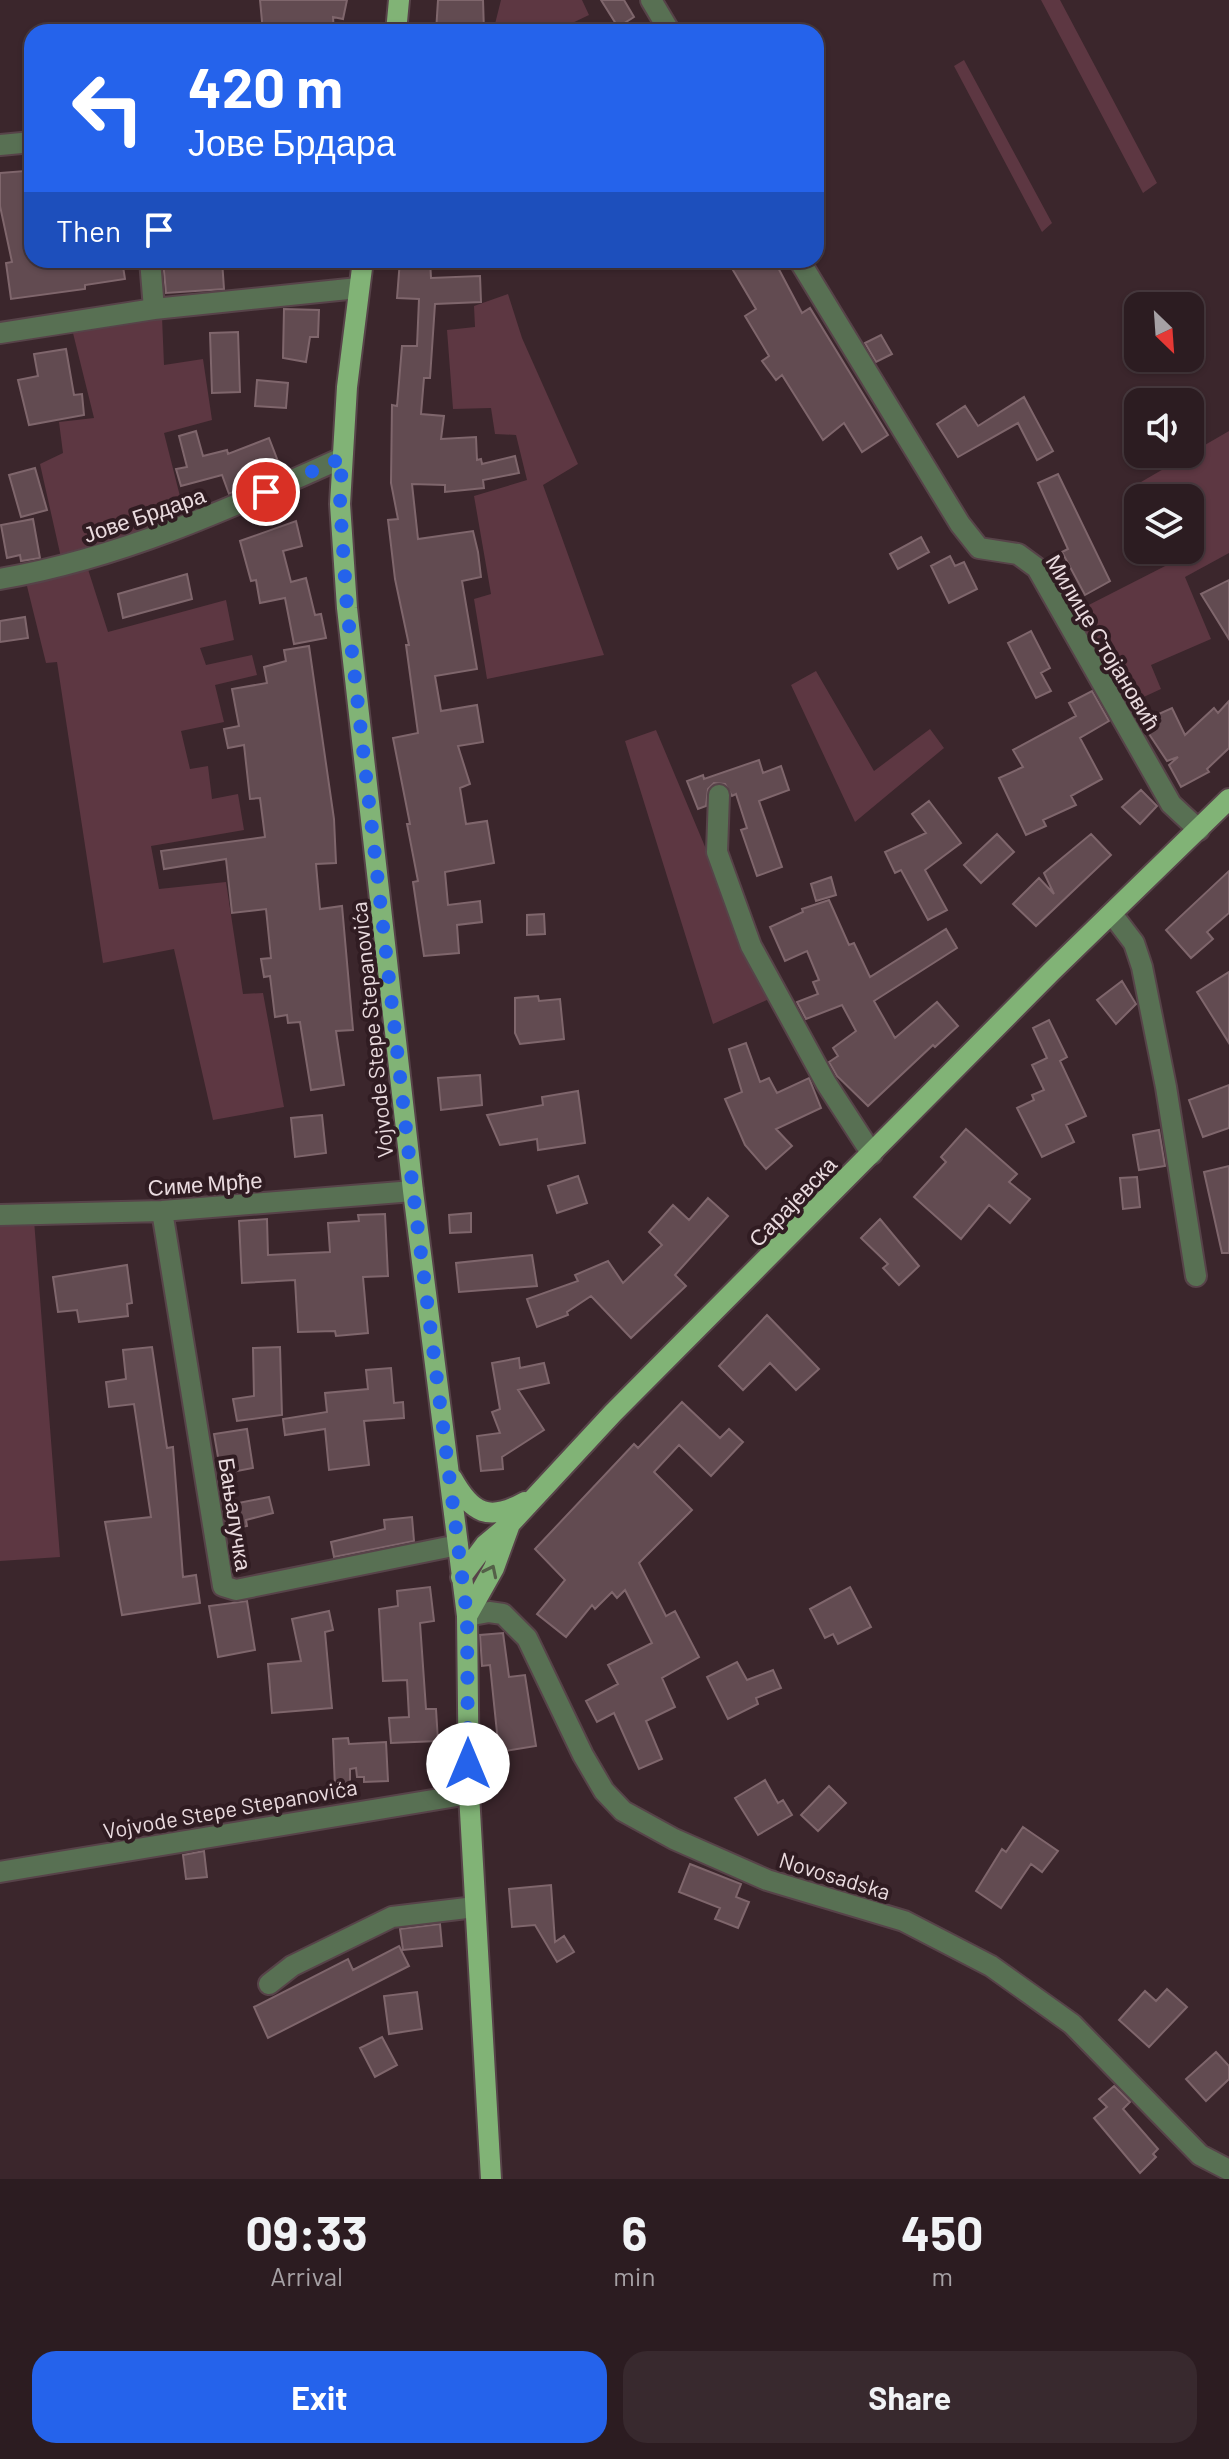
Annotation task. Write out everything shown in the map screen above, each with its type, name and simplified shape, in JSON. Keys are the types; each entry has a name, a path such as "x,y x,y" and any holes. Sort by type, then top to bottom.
{"main road":[{"path":"397,24 399,0"},
{"name":"Vojvode Stepe Stepanovića","path":"362,268 340,504 347,608 413,1191 467,1616 469,1794 491,2179"},
{"name":"Сарајевска","path":"461,1577 485,1545 510,1524 613,1413 1229,799"},
{"path":"450,1473 461,1494 481,1512 501,1513 536,1496"},
{"path":"467,1616 494,1568 510,1524"}],"street":[{"path":"651,0 665,24"},
{"path":"0,145 24,143"},
{"path":"151,268 154,309"},
{"name":"Милице Стојановић","path":"804,268 960,524 979,548 1018,554 1037,568 1171,804 1199,830"},
{"path":"0,333 154,309 358,288"},
{"name":"Јове Брдара","path":"0,579 71,564 163,535 342,458"},
{"path":"719,795 717,852 751,946 826,1083 872,1154"},
{"path":"1112,914 1134,943 1142,967 1166,1087 1196,1276"},
{"name":"Симе Мрђе","path":"0,1215 162,1211 413,1191"},
{"name":"Бањалучка","path":"162,1211 223,1586 236,1590 458,1545"},
{"name":"Novosadska","path":"467,1616 489,1612 503,1614 527,1638 583,1755 604,1791 623,1811 674,1839 767,1880 904,1921 991,1966 1072,2024 1200,2155 1229,2170"},
{"name":"Vojvode Stepe Stepanovića","path":"0,1872 469,1794"},
{"path":"269,1984 292,1966 392,1917 475,1907"}],"shaded area":[{"path":"501,0 582,0 589,15 570,24 495,24"},
{"path":"1041,0 1060,0 1157,183 1143,193"},
{"path":"964,60 1052,223 1042,232 954,66"},
{"path":"508,294 522,338 578,464 543,485 604,655 487,679 474,599 491,594 474,496 527,480 516,435 495,434 491,408 453,409 447,330 475,327 474,306"},
{"path":"162,317 164,365 203,359 212,420 164,433 186,520 86,563 108,632 226,600 234,640 200,648 206,665 252,655 257,675 215,685 224,722 181,731 190,769 208,766 212,799 238,794 244,830 151,846 159,889 226,882 243,994 263,993 284,1107 213,1120 174,949 103,963 57,662 46,663 23,570 62,562 40,464 63,453 59,422 94,418 72,329"},
{"path":"1229,431 1229,553 1185,577 1211,639 1151,665 1161,689 1122,707 1073,613 1169,564 1204,564 1204,484 1141,482 1165,468 1204,468 1204,445"},
{"path":"816,671 874,771 930,729 944,748 855,822 791,685"},
{"path":"656,730 769,999 713,1024 625,741"},
{"path":"34,1220 60,1557 0,1561 0,1221"}],"building":[{"path":"260,0 347,0 343,19 333,17 333,24 262,24"},
{"path":"438,0 483,0 484,24 436,24"},
{"path":"601,0 624,0 634,17 623,24 616,24"},
{"path":"24,171 24,268 123,268 125,279 85,285 85,289 11,299 6,263 12,262 0,206 0,173"},
{"path":"164,268 223,268 224,289 166,293"},
{"path":"399,268 430,268 431,278 480,276 481,302 435,304 430,378 424,378 421,414 444,416 441,439 476,437 477,460 481,459 482,464 515,456 519,473 483,480 484,488 445,492 445,485 412,484 418,539 473,531 478,552 481,577 462,581 477,669 435,676 441,711 477,705 483,742 458,746 470,784 460,788 466,824 487,821 494,863 445,872 448,905 480,901 482,922 457,925 459,953 424,956 413,882 418,881 407,824 410,824 393,738 418,733 406,645 409,645 395,579 388,520 398,519 391,483 392,405 397,406 402,346 417,346 419,299 397,298"},
{"path":"778,268 802,313 810,308 888,435 862,452 844,423 823,440 782,375 776,380 762,361 769,356 745,316 756,309 733,270"},
{"path":"284,309 319,310 318,337 310,337 306,362 283,358"},
{"path":"238,332 240,392 212,393 210,333"},
{"path":"881,335 892,354 876,362 865,343"},
{"path":"66,349 74,395 82,394 84,415 29,425 18,380 38,376 34,354"},
{"path":"257,380 288,383 286,408 255,406"},
{"path":"1024,397 1053,451 1037,460 1018,423 958,457 937,424 965,406 978,426"},
{"path":"196,431 203,456 227,450 228,454 269,438 279,464 249,476 252,484 229,494 222,475 181,486 176,469 187,467 179,436"},
{"path":"35,468 47,510 21,517 9,475"},
{"path":"1058,474 1110,581 1085,595 1062,552 1068,549 1038,483"},
{"path":"33,519 40,558 21,561 20,555 7,558 1,525"},
{"path":"296,521 302,546 283,551 291,582 306,578 315,615 321,614 326,638 294,644 285,598 260,603 256,580 251,581 240,541"},
{"path":"921,537 929,552 898,569 890,554"},
{"path":"950,556 955,566 964,562 977,589 949,603 931,566"},
{"path":"187,574 192,599 123,618 118,594"},
{"path":"1229,580 1229,639 1201,594"},
{"path":"25,617 28,638 0,642 0,621"},
{"path":"1031,631 1050,668 1041,673 1051,691 1036,698 1008,643"},
{"path":"309,646 334,819 336,863 316,864 320,909 342,906 353,1030 336,1031 344,1085 311,1090 300,1022 288,1023 287,1015 275,1017 270,976 264,977 261,959 271,958 266,909 232,913 226,859 164,869 161,851 265,837 260,798 250,799 244,745 228,748 224,729 239,726 232,689 267,683 264,667 286,661 284,650"},
{"path":"1092,691 1109,721 1080,738 1102,779 1071,796 1076,805 1043,820 1046,826 1026,835 999,778 1023,767 1013,750 1076,716 1069,703"},
{"path":"1229,701 1229,748 1207,769 1209,772 1181,787 1169,765 1178,757 1167,761 1141,722 1172,708 1185,735 1214,708 1218,713"},
{"path":"759,760 763,773 781,766 789,790 759,801 782,867 757,876 741,830 747,828 736,794 732,796 725,784 714,783 708,789 706,806 698,809 687,781 703,775 704,779"},
{"path":"1141,790 1157,806 1140,824 1122,807"},
{"path":"929,801 961,843 925,870 947,910 928,920 901,870 895,873 885,852 926,833 912,814"},
{"path":"997,834 1014,852 981,883 964,865"},
{"path":"1091,834 1111,855 1036,926 1013,904 1039,878 1054,894 1044,873"},
{"path":"1229,871 1229,913 1207,932 1213,939 1191,958 1166,930"},
{"path":"831,877 836,895 816,901 811,884"},
{"path":"829,900 849,945 854,943 870,977 946,929 957,948 874,1001 895,1038 937,1002 958,1026 935,1047 933,1045 868,1106 837,1076 829,1062 838,1056 833,1048 856,1031 842,1005 806,1019 797,1002 818,994 813,982 819,980 807,951 785,961 770,927 803,912 802,909"},
{"path":"544,914 545,934 527,935 527,915"},
{"path":"1229,972 1229,1043 1197,992"},
{"path":"1122,981 1136,1004 1116,1024 1097,1000"},
{"path":"538,996 539,1001 560,999 564,1039 520,1044 515,1033 515,998"},
{"path":"1049,1020 1067,1057 1060,1061 1086,1116 1066,1125 1074,1142 1042,1157 1017,1108 1034,1100 1032,1095 1044,1090 1032,1065 1047,1058 1033,1028"},
{"path":"746,1043 760,1082 769,1078 777,1093 809,1078 821,1108 776,1129 792,1146 766,1169 745,1145 725,1099 742,1092 729,1049"},
{"path":"480,1075 482,1105 441,1110 438,1078"},
{"path":"1229,1085 1229,1128 1203,1137 1189,1100"},
{"path":"578,1091 585,1143 538,1150 537,1139 500,1145 487,1115 543,1105 542,1097"},
{"path":"322,1115 326,1153 295,1157 291,1118"},
{"path":"966,1129 1017,1174 1009,1182 1030,1199 1010,1223 989,1205 961,1239 914,1197 946,1162 941,1157"},
{"path":"1159,1130 1165,1166 1139,1170 1133,1135"},
{"path":"1229,1166 1229,1253 1222,1253 1204,1172"},
{"path":"578,1176 587,1203 557,1213 548,1186"},
{"path":"1137,1177 1140,1207 1123,1209 1120,1178"},
{"path":"708,1198 728,1216 675,1275 686,1286 631,1338 591,1296 567,1312 568,1315 537,1327 527,1299 578,1281 575,1275 608,1261 623,1283 662,1245 649,1232 673,1205 689,1220"},
{"path":"471,1213 471,1232 450,1233 449,1215"},
{"path":"385,1214 388,1276 363,1277 368,1333 336,1336 335,1331 298,1332 295,1280 242,1283 239,1221 267,1219 268,1255 330,1252 328,1223 359,1221 358,1215"},
{"path":"880,1219 919,1266 899,1285 883,1268 888,1264 861,1238"},
{"path":"532,1255 537,1286 459,1292 456,1263"},
{"path":"127,1265 132,1303 127,1304 128,1316 79,1322 77,1310 58,1312 53,1277"},
{"path":"767,1315 819,1369 796,1390 770,1363 743,1390 719,1366"},
{"path":"152,1347 167,1448 173,1447 183,1577 196,1575 200,1603 122,1615 105,1522 151,1517 134,1404 109,1407 106,1382 126,1379 123,1350"},
{"path":"280,1347 282,1415 237,1421 233,1399 254,1396 253,1348"},
{"path":"519,1358 520,1368 544,1363 549,1383 518,1390 544,1430 502,1457 503,1469 481,1471 477,1436 500,1433 492,1412 500,1409 492,1363"},
{"path":"391,1368 394,1403 403,1402 404,1418 364,1421 369,1465 329,1470 325,1429 285,1435 283,1419 327,1412 325,1393 368,1389 366,1370"},
{"path":"682,1402 720,1438 729,1429 743,1442 711,1476 679,1445 654,1472 692,1510 639,1563 666,1616 675,1611 699,1657 662,1678 675,1707 646,1721 662,1759 639,1769 614,1713 597,1722 586,1701 618,1684 608,1665 652,1643 625,1590 617,1598 612,1592 595,1609 592,1605 566,1637 537,1614 565,1580 535,1549 634,1444 638,1448"},
{"path":"247,1429 253,1468 221,1474 214,1434"},
{"path":"269,1497 273,1513 246,1520 247,1526 227,1530 223,1506"},
{"path":"412,1517 414,1541 334,1557 331,1542 385,1529 384,1520"},
{"path":"430,1587 434,1621 420,1623 426,1709 436,1709 438,1741 391,1743 389,1718 409,1717 407,1680 383,1681 379,1609 398,1606 397,1591"},
{"path":"850,1587 871,1627 838,1644 833,1634 825,1638 810,1609"},
{"path":"247,1601 255,1650 218,1657 209,1606"},
{"path":"329,1611 333,1630 325,1632 332,1708 272,1713 268,1664 301,1661 292,1619"},
{"path":"503,1633 509,1677 525,1675 536,1746 499,1752 490,1665 482,1666 480,1635"},
{"path":"737,1662 747,1680 773,1670 781,1688 756,1698 758,1704 728,1719 707,1677"},
{"path":"348,1738 349,1744 386,1742 388,1781 364,1782 364,1777 357,1777 356,1768 350,1769 350,1787 335,1788 333,1739"},
{"path":"765,1780 778,1803 783,1800 792,1815 758,1835 735,1798"},
{"path":"829,1786 846,1803 818,1831 801,1815"},
{"path":"1023,1827 1058,1851 1042,1872 1031,1864 1001,1908 976,1891 1002,1849 1006,1852"},
{"path":"204,1851 207,1877 186,1879 183,1855"},
{"path":"690,1864 741,1884 736,1897 749,1902 738,1928 715,1919 720,1908 679,1892"},
{"path":"551,1885 555,1942 564,1936 574,1952 557,1962 535,1925 512,1927 509,1889"},
{"path":"440,1924 442,1946 403,1950 400,1929"},
{"path":"399,1946 409,1966 268,2038 254,2007 348,1959 353,1970"},
{"path":"1167,1989 1187,2007 1149,2047 1119,2020 1145,1991 1156,2001"},
{"path":"417,1992 422,2029 389,2034 384,1996"},
{"path":"382,2037 397,2065 375,2077 360,2048"},
{"path":"1216,2052 1229,2066 1229,2079 1206,2101 1186,2079"},
{"path":"1114,2086 1130,2102 1123,2109 1158,2149 1153,2154 1156,2157 1140,2173 1094,2118 1107,2107 1099,2099"}],"route":[{"path":"266,492 342,458 340,504 347,608 413,1191 467,1616 468,1764"}]}
